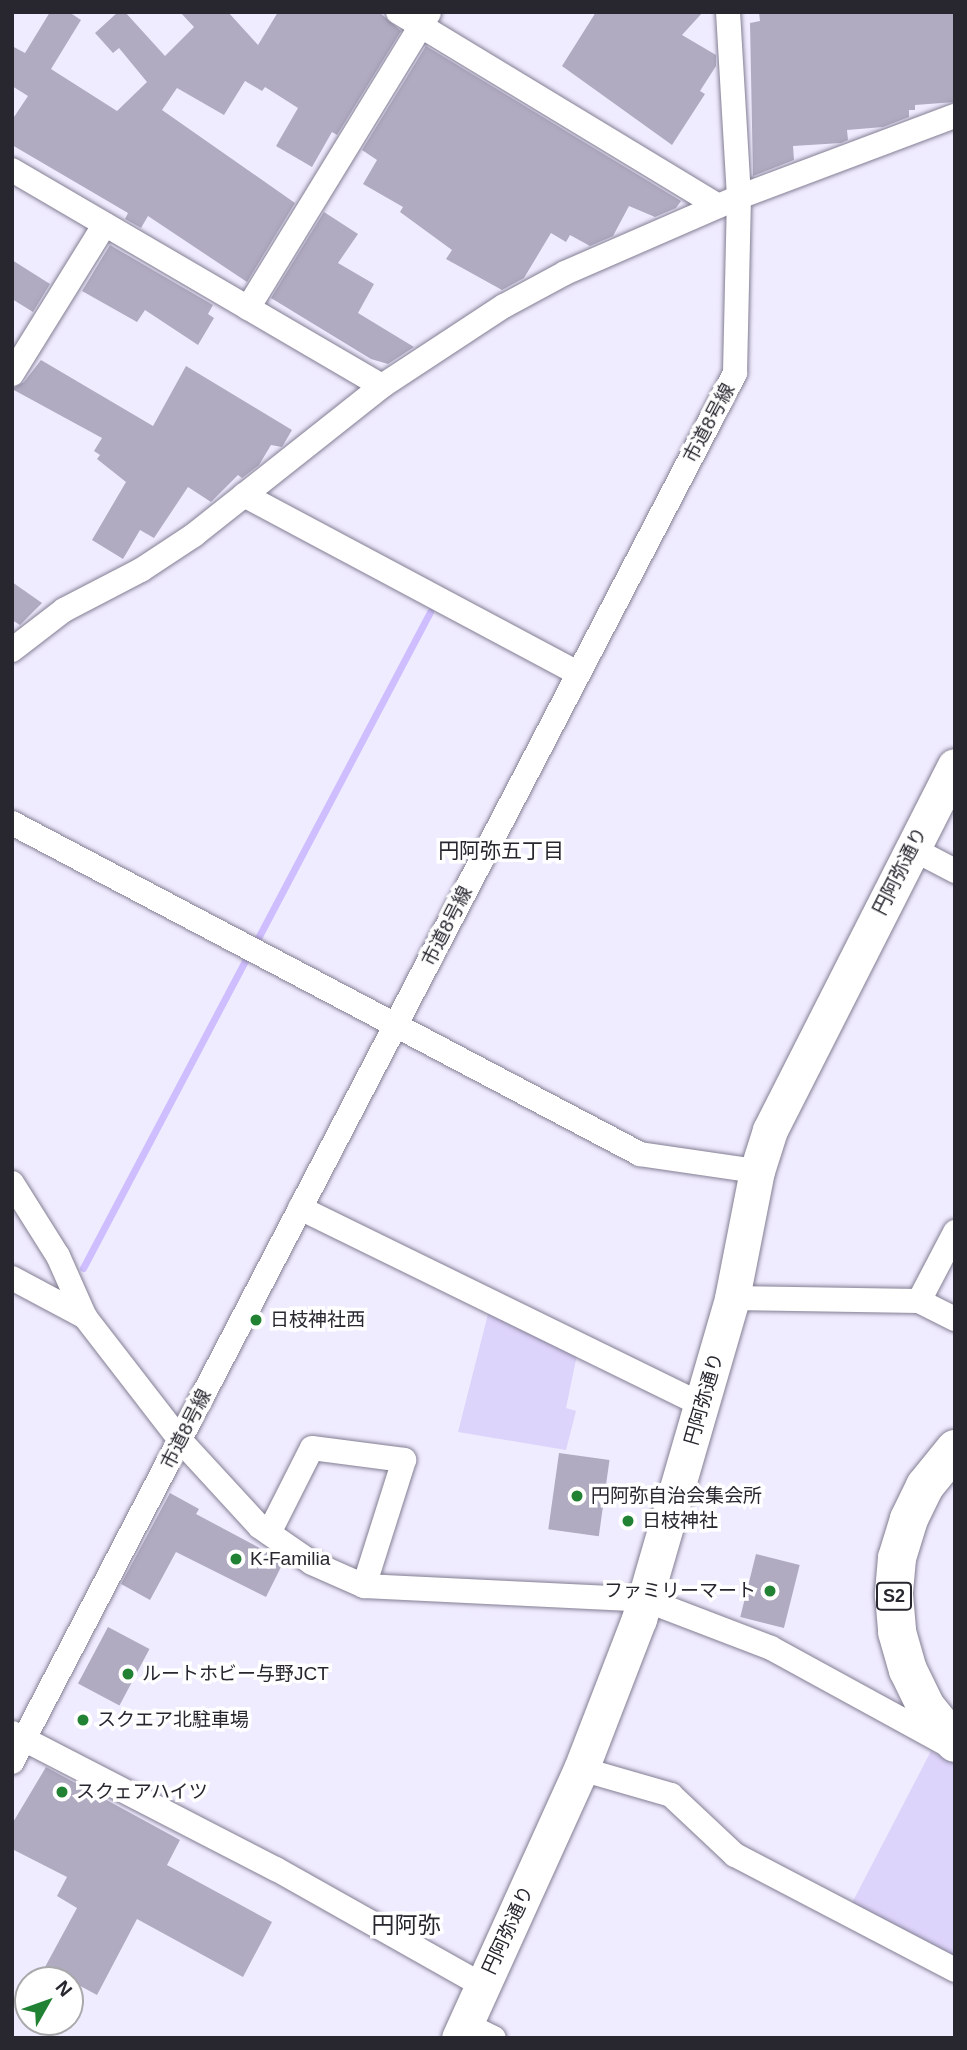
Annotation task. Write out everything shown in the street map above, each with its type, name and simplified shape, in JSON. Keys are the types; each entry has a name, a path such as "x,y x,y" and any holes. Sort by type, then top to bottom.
{"highway":[{"name":"S2","path":"955,1449 936,1470 912,1511 897,1558 894,1595 897,1632 908,1670 926,1707 955,1744"}],"street":[{"path":"398,12 425,19 728,202"},
{"name":"市道8号線","path":"12,1762 18,1736 180,1440 735,373 728,202 728,12"},
{"path":"247,308 425,19"},
{"path":"12,650 64,610 141,570 184,542 382,386 541,286 728,202 955,116"},
{"path":"12,170 382,386"},
{"path":"12,374 105,224"},
{"path":"244,495 578,673"},
{"name":"円阿弥通り","path":"473,2033 482,1986 581,1769 644,1601 732,1298 757,1171 785,1096 955,766"},
{"path":"12,823 640,1154 757,1171"},
{"path":"911,848 955,871"},
{"path":"12,1183 58,1256 85,1317 180,1440 269,1533 312,1563 363,1586 644,1601 771,1648 955,1749"},
{"path":"300,1208 703,1405"},
{"path":"919,1301 955,1232"},
{"path":"12,1279 85,1317"},
{"path":"732,1298 919,1301 955,1319"},
{"path":"269,1533 312,1448 404,1460 363,1586"},
{"path":"18,1736 275,1869 482,1986"},
{"path":"581,1769 671,1795 735,1855 955,1970"}],"shaded area":[{"path":"489,1310 577,1355 566,1408 576,1411 566,1450 458,1432"},
{"path":"931,1751 955,1764 955,1957 852,1903"}],"building":[{"path":"50,12 69,12 81,20 51,69 117,111 147,82 119,48 113,53 95,33 118,12 125,12 165,56 194,27 180,12 228,12 258,45 278,12 379,12 401,31 337,135 332,132 312,167 276,146 298,108 265,87 262,91 245,81 224,115 177,88 162,110 295,203 247,282 148,216 141,228 125,219 128,213 12,145 12,120 28,96 12,86 12,46 25,53"},
{"path":"596,12 703,12 682,35 716,55 716,66 700,91 705,94 672,145 562,66"},
{"path":"759,12 955,12 955,102 915,105 915,110 909,110 909,117 883,127 847,130 848,140 841,143 793,146 794,160 753,176 750,23 760,21"},
{"path":"426,46 681,201 676,208 655,217 629,206 613,236 590,246 570,235 566,242 551,233 524,278 502,290 446,259 452,250 400,212 403,207 363,184 377,160 362,150"},
{"path":"324,212 358,234 338,263 374,284 358,313 414,347 388,364 371,359 271,298"},
{"path":"110,245 213,305 208,314 214,318 198,345 145,310 137,322 82,291"},
{"path":"12,260 50,284 33,312 12,299"},
{"path":"41,360 153,426 186,366 292,430 282,447 271,445 259,465 242,478 238,475 211,502 188,487 154,538 140,530 123,559 92,540 126,482 97,459 100,455 94,451 102,438 12,389 24,382"},
{"path":"12,582 42,603 20,625 12,620"},
{"path":"559,1453 610,1460 599,1536 548,1529"},
{"path":"170,1493 199,1509 196,1514 284,1561 266,1597 176,1552 150,1600 121,1584"},
{"name":"ファミリーマート","path":"756,1554 800,1565 784,1628 740,1617"},
{"path":"108,1627 149,1649 119,1706 78,1684"},
{"path":"46,1767 180,1840 167,1865 272,1922 243,1977 137,1919 97,1995 84,1988 84,1966 46,1966 77,1908 57,1896 67,1877 12,1849 12,1824"}],"waterway":[{"path":"257,940 430,612"},
{"path":"83,1268 246,959"}],"place":[{"name":"日枝神社西","path":"256,1320"},
{"name":"円阿弥自治会集会所","path":"577,1496"},
{"name":"日枝神社","path":"628,1521"},
{"name":"K-Familia","path":"236,1559"},
{"name":"ファミリーマート","path":"770,1591"},
{"name":"ルートホビー与野JCT","path":"128,1674"},
{"name":"スクエア北駐車場","path":"83,1720"},
{"name":"スクェアハイツ","path":"62,1792"}],"district":[{"name":"円阿弥五丁目","path":"501,851"},
{"name":"円阿弥","path":"406,1925"}]}
